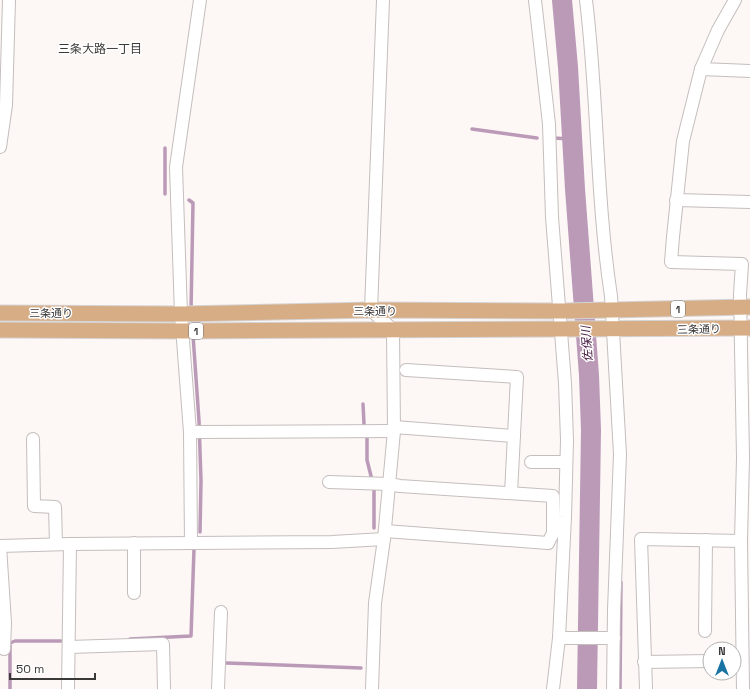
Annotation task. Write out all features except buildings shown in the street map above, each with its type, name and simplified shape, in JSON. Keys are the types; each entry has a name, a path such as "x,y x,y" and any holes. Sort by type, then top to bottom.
{"main road":[{"name":"三条通り","path":"0,313 182,314 371,310 561,311 746,307"},
{"name":"三条通り","path":"0,330 609,330 745,328"}],"street":[{"path":"0,147 3,105 4,43 9,0"},
{"path":"191,542 190,432 182,314 176,167 200,0"},
{"path":"372,689 375,603 384,535 394,429 393,330 371,310 383,0"},
{"path":"536,0 549,124 552,216 561,311 565,383 566,462 562,638 553,689"},
{"path":"586,0 592,47 596,140 607,271 611,296 608,310 609,330 620,454 612,638 613,689"},
{"path":"735,0 718,30 701,69 683,141 671,262 742,264 746,307 746,458 740,641"},
{"path":"701,69 750,71"},
{"path":"676,200 750,202"},
{"path":"406,370 517,377 511,493"},
{"path":"190,432 394,429 514,436"},
{"path":"33,438 34,506 55,507 56,544"},
{"path":"531,462 566,462"},
{"path":"4,649 5,623 0,546 191,542 332,542 384,535 548,542 553,533 553,496 389,484 329,482"},
{"path":"646,689 641,539 706,540 744,544"},
{"path":"705,631 706,540"},
{"path":"134,543 134,593"},
{"path":"68,689 70,544"},
{"path":"218,689 221,612"},
{"path":"562,638 612,638"},
{"path":"69,647 163,644 164,689"},
{"path":"644,662 702,660"}],"waterway":[{"name":"佐保川","path":"562,0 589,375 591,430 587,689"},
{"path":"472,129 537,138"},
{"path":"553,138 572,139"},
{"path":"165,148 165,194"},
{"path":"189,200 193,203 191,311"},
{"path":"193,335 199,421 201,481 200,532"},
{"path":"363,404 364,424 367,436 367,460 374,488 374,528"},
{"path":"130,639 191,636 194,549"},
{"path":"620,689 621,582"},
{"path":"10,689 10,643 15,641 61,641"},
{"path":"226,663 361,668"}],"district":[{"name":"三条大路一丁目","path":"100,49"}]}
